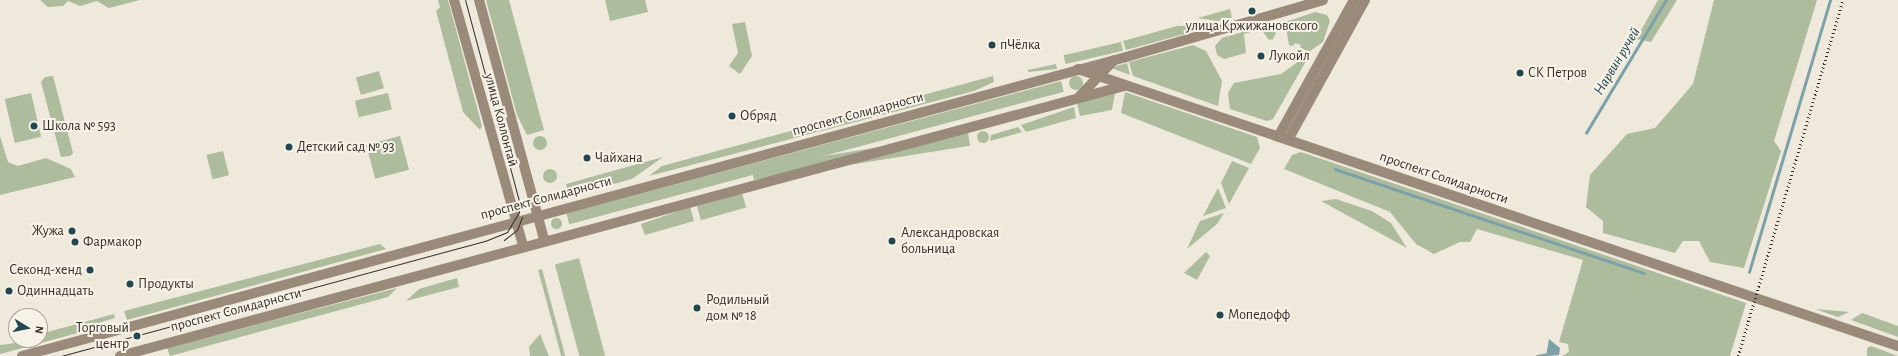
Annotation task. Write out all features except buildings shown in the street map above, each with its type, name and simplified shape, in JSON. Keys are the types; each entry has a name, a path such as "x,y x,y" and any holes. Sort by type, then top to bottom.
{"main road":[{"name":"улица Коллонтай","path":"454,0 514,222 523,246"},
{"name":"улица Коллонтай","path":"479,0 540,215 544,240"},
{"name":"проспект Солидарности","path":"22,356 1114,60 1323,0"},
{"path":"1278,137 1354,0"},
{"path":"1288,140 1365,0"},
{"name":"проспект Солидарности","path":"1077,98 1114,60"},
{"name":"проспект Солидарности","path":"1077,69 1898,346"},
{"name":"проспект Солидарности","path":"120,356 544,240 1124,86"}],"green space":[{"path":"40,0 140,0 109,8 97,1 80,6 68,1 63,6 48,7"},
{"path":"438,0 448,0 482,126 480,130 463,112 436,11 440,7"},
{"path":"486,0 509,0 544,130 527,135 517,115"},
{"path":"605,0 645,0 648,12 610,21"},
{"path":"1658,0 1677,0 1651,42 1636,39"},
{"path":"1714,0 1817,0 1774,141 1781,151 1744,268 1710,262 1699,241 1683,241 1675,253 1603,233 1603,221 1586,207 1590,175 1627,134 1655,128 1693,84"},
{"path":"1230,9 1232,18 1217,21 1198,18"},
{"path":"1315,12 1327,15 1330,21 1323,42 1310,51 1300,49 1301,45 1295,43 1293,46 1289,45 1285,22"},
{"path":"745,22 752,56 740,74 729,66 738,53 732,24"},
{"path":"1270,24 1276,33 1273,39 1269,40 1261,29 1244,34 1246,53 1224,59 1217,55 1215,46 1222,38"},
{"path":"1177,26 1190,26 1199,30 1126,50 1123,41"},
{"path":"1121,42 1123,51 1066,64 1064,55"},
{"path":"1193,45 1206,51 1222,81 1218,106 1133,76 1129,62"},
{"path":"1299,61 1306,61 1273,119 1267,121 1230,109 1228,93 1234,83 1281,74"},
{"path":"1127,63 1130,75 1111,68 1113,67"},
{"path":"1056,64 1057,69 1028,72 1028,70"},
{"path":"379,71 384,88 361,95 356,78"},
{"path":"53,76 73,153 70,156 61,157 41,82 45,77"},
{"path":"993,76 994,82 974,91 649,176 662,166"},
{"path":"1073,76 1079,76 1083,80 1083,86 1079,90 1073,90 1069,86 1069,80"},
{"path":"1061,81 1064,92 569,224 566,214"},
{"path":"1125,92 1257,137 1260,148 1251,164 1121,113"},
{"path":"31,93 41,137 15,143 5,99"},
{"path":"388,93 392,110 359,117 355,101"},
{"path":"1115,93 1112,110 1080,116 1077,103"},
{"path":"1074,107 1076,118 1026,132 1021,125"},
{"path":"1018,127 1022,132 990,141 991,135"},
{"path":"983,131 987,133 989,137 987,141 983,143 979,141 977,137 979,133"},
{"path":"968,133 970,146 754,180 752,167"},
{"path":"0,136 8,162 18,166 46,158 71,169 75,177 0,195"},
{"path":"400,136 409,170 375,179 366,145"},
{"path":"540,136 545,138 547,143 545,148 540,150 535,148 533,143 535,138"},
{"path":"223,151 229,175 213,179 207,155"},
{"path":"1301,152 1746,303 1730,356 1562,356 1569,352 1568,344 1559,342 1583,260 1477,229 1470,242 1460,242 1434,254 1416,244 1390,212 1284,169 1292,155"},
{"path":"663,157 632,179 569,196 566,184"},
{"path":"1232,161 1249,168 1229,204 1221,183"},
{"path":"550,169 555,171 557,176 555,181 550,183 545,181 543,176 545,171"},
{"path":"1218,188 1226,208 1203,216"},
{"path":"742,193 746,207 701,220 697,206"},
{"path":"1336,199 1372,211 1391,223 1407,248 1321,201"},
{"path":"690,207 694,221 645,235 641,224"},
{"path":"1224,213 1217,224 1187,249 1200,221"},
{"path":"556,217 560,219 562,223 560,227 556,229 552,227 550,223 552,219"},
{"path":"380,244 386,249 127,320 124,311"},
{"path":"1206,252 1210,256 1197,280 1184,273"},
{"path":"579,258 605,356 579,356 555,264"},
{"path":"542,269 565,356 561,356 538,270"},
{"path":"457,278 459,287 406,301 419,289"},
{"path":"397,288 388,297 170,356 167,348"},
{"path":"1815,309 1849,312 1838,317"},
{"path":"1862,313 1898,326 1898,337 1851,320"},
{"path":"114,314 115,318 88,326 89,330 48,341 48,332"},
{"path":"540,334 549,356 530,356 529,347"},
{"path":"8,344 8,348 22,348 0,354 0,345"},
{"path":"1871,346 1898,356 1867,356 1867,348"}],"water":[{"path":"1549,339 1560,348 1559,355 1546,356"}],"waterway":[{"name":"Нарвин ручей","path":"1586,133 1666,0"},
{"path":"1749,272 1830,0"},
{"path":"1335,169 1644,273"},
{"path":"1481,195 1482,191"},
{"name":"Нарвин ручей","path":"1537,356 1548,354"}],"tram line":[{"path":"61,356 485,241 507,232 519,212 519,201 465,0"},
{"path":"504,240 517,230 522,217"}],"railway":[{"path":"1738,356 1843,0"}],"place":[{"name":"улица Кржижановского","path":"1252,11"},
{"name":"пЧёлка","path":"992,45"},
{"name":"Лукойл","path":"1261,56"},
{"name":"СК Петров","path":"1520,73"},
{"name":"Обряд","path":"732,116"},
{"name":"Школа № 593","path":"34,126"},
{"name":"Детский сад № 93","path":"289,147"},
{"name":"Чайхана","path":"587,158"},
{"name":"Жужа","path":"72,231"},
{"name":"Александровская больница","path":"892,241"},
{"name":"Фармакор","path":"75,242"},
{"name":"Секонд-хенд","path":"90,270"},
{"name":"Продукты","path":"130,284"},
{"name":"Одиннадцать","path":"9,291"},
{"name":"Родильный дом № 18","path":"697,308"},
{"name":"Мопедофф","path":"1220,315"},
{"name":"Торговый центр","path":"137,336"}]}
